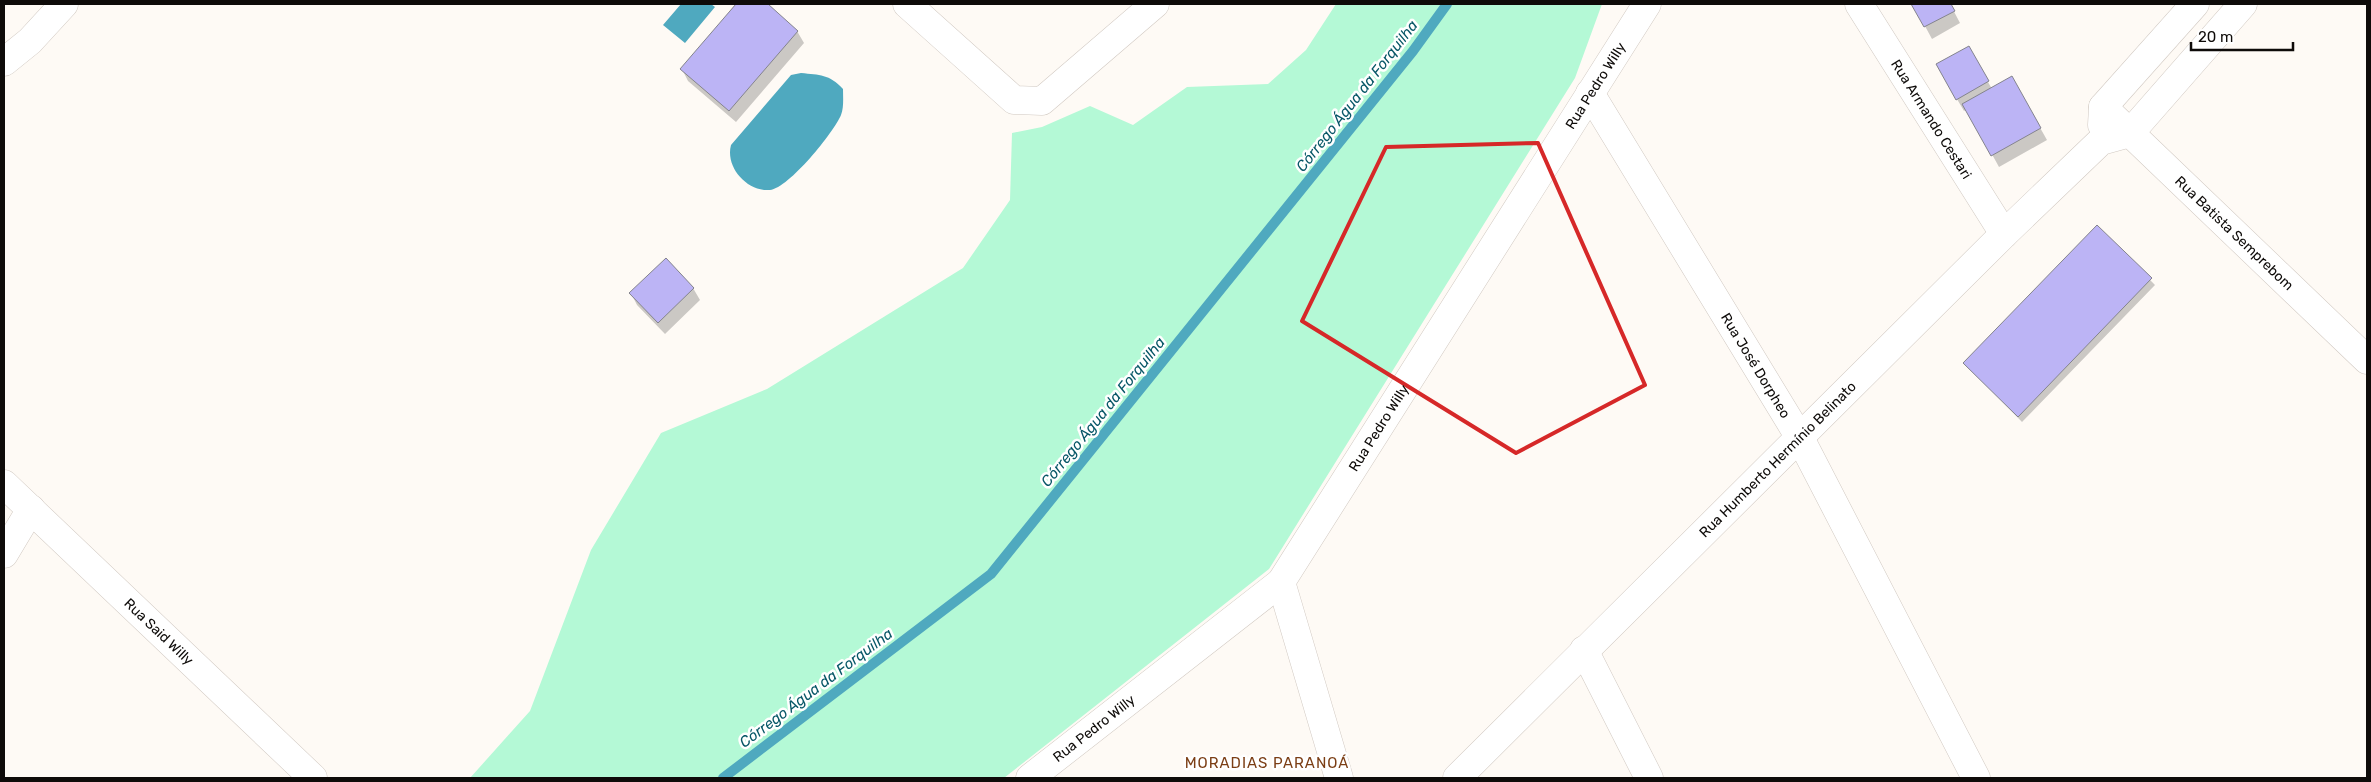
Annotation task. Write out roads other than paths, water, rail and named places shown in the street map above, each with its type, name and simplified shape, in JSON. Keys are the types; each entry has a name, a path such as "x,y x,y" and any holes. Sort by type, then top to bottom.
{"street":[{"path":"4,62 30,41 64,4"},
{"path":"907,4 1014,100 1042,101 1155,4"},
{"name":"Rua Pedro Willy","path":"1030,778 1281,582 1647,4"},
{"name":"Rua Armando Cestari","path":"1858,4 2004,234"},
{"path":"2211,40 2193,5 2103,107 2101,141 2130,133 2243,4"},
{"name":"Rua José Dorpheo","path":"1590,93 1800,438 1976,778"},
{"name":"Rua Batista Semprebom","path":"2103,107 2367,360"},
{"name":"Rua Humberto Hermínio Belinato","path":"1457,778 2004,234 2101,141"},
{"name":"Rua Said Willy","path":"4,484 313,778"},
{"path":"4,554 31,509"},
{"path":"1281,582 1339,778"},
{"path":"1584,650 1649,778"}],"water":[{"path":"681,4 711,4 715,7 685,43 663,25"},
{"path":"801,73 829,78 843,89 841,115 830,134 788,180 770,190 761,190 753,187 740,176 731,162 731,145 791,75"}],"waterway":[{"name":"Córrego Água da Forquilha","path":"723,778 991,574 1413,51 1447,4"}],"district":[{"name":"MORADIAS PARANOÁ","path":"1267,763"}]}
